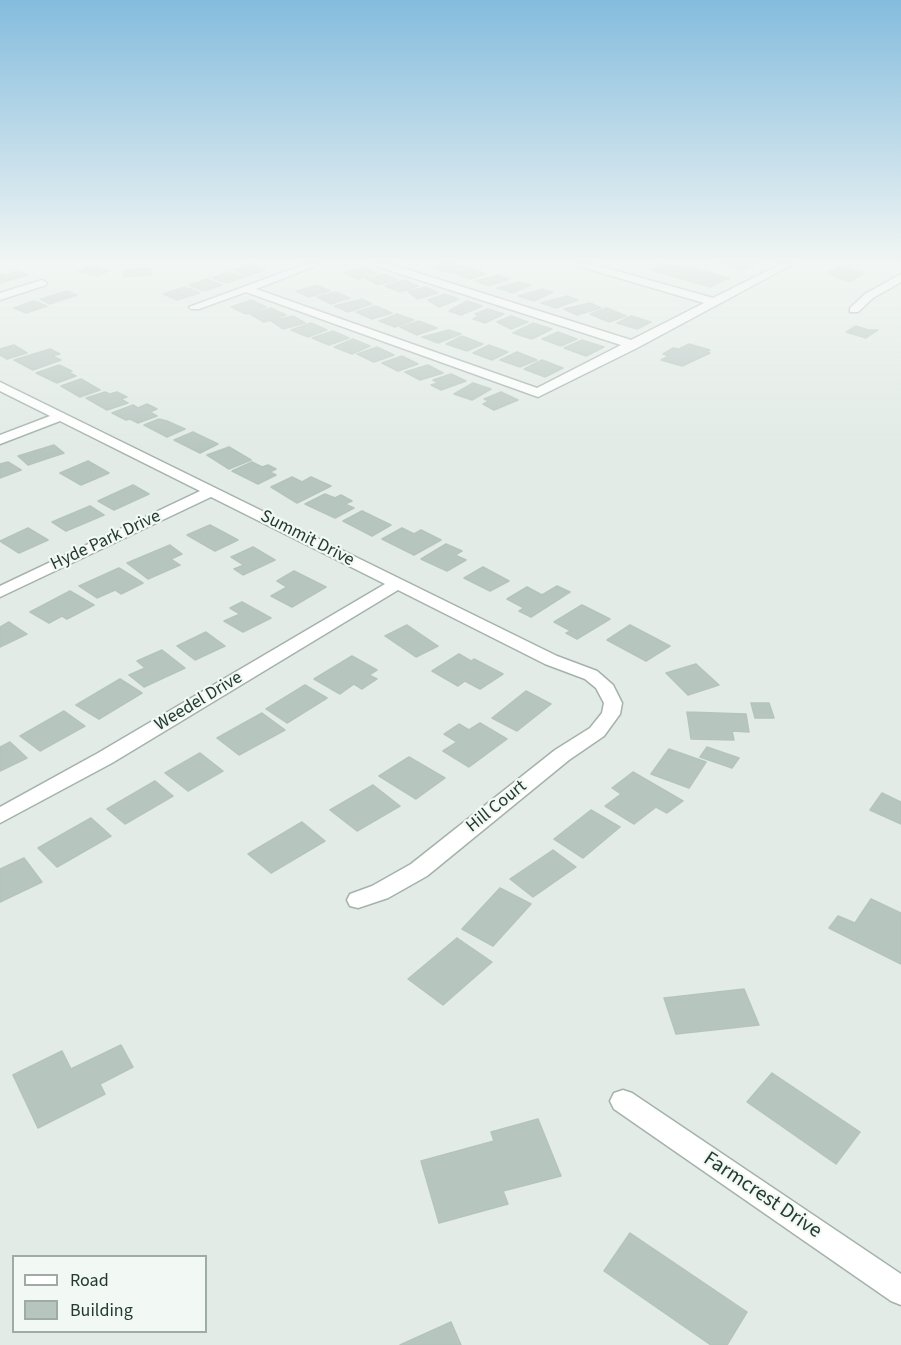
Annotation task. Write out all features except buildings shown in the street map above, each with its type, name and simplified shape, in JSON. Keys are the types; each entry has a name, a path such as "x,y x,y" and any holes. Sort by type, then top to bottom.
{"street":[{"path":"353,327 538,393 667,327"},
{"path":"576,327 633,345"},
{"name":"Summit Drive","path":"0,386 551,660 591,675 604,685 610,695"},
{"path":"0,440 61,416"},
{"name":"Hyde Park Drive","path":"0,592 211,491"},
{"name":"Weedel Drive","path":"0,816 114,753 396,584"},
{"name":"Hill Court","path":"358,900 380,892 419,870 562,755 597,732 611,714 613,704 610,695"},
{"name":"Farmcrest Drive","path":"623,1101 901,1291"}]}
